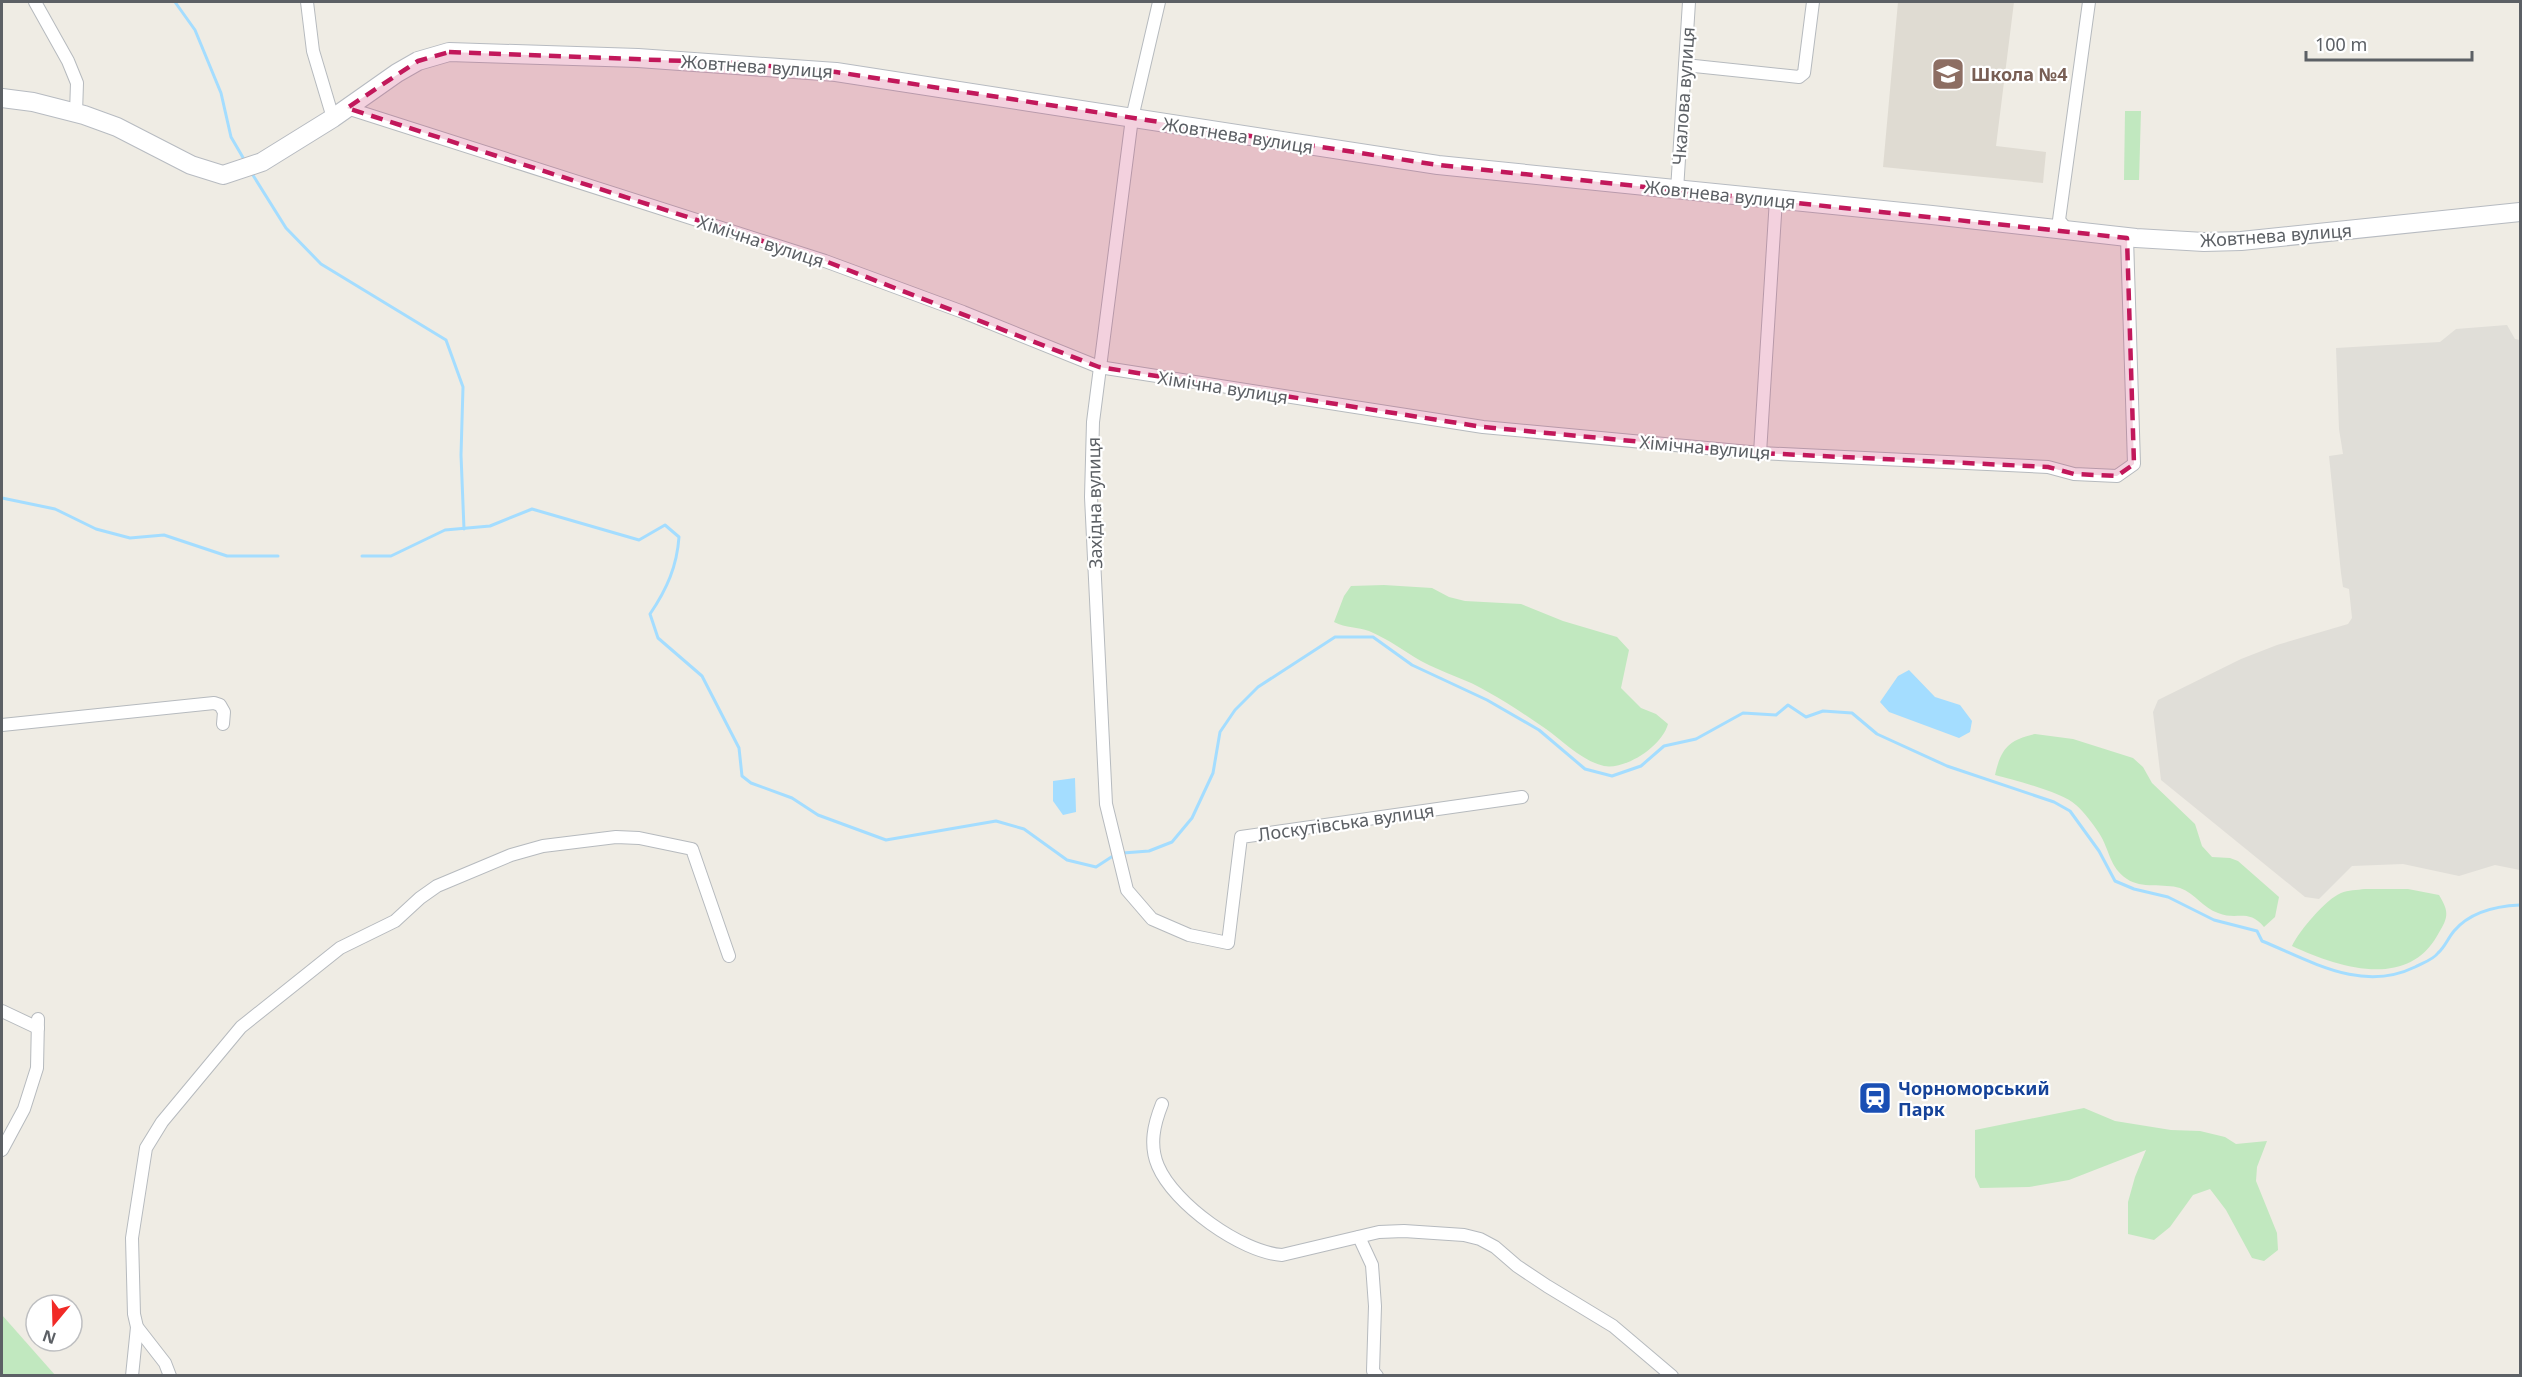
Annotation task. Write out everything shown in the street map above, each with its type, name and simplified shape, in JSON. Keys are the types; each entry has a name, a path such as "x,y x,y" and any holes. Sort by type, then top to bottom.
{"main road":[{"name":"Жовтнева вулиця","path":"2,98 33,102 117,127 204,170 223,175 249,167 340,113 418,61 449,52 638,58 836,72 1427,163 2127,238 2204,242 2241,241 2520,212"}],"street":[{"path":"35,2 68,61 77,83 76,113"},
{"path":"307,2 313,51 340,113"},
{"name":"Західна вулиця","path":"1159,2 1132,118 1093,422 1091,497 1106,804 1127,890 1152,919 1189,935 1228,943"},
{"name":"Чкалова вулиця","path":"1677,190 1689,2"},
{"path":"1685,65 1799,77 1804,73 1813,2"},
{"path":"2068,231 2059,220 2089,2"},
{"name":"Хімічна вулиця","path":"340,113 825,261 963,312 1099,368 1483,427 1760,453 2037,466 2074,474 2117,476 2134,464 2127,238"},
{"path":"1760,453 1776,200"},
{"path":"2,725 214,703 220,705 224,712 223,724"},
{"name":"Лоскутівська вулиця","path":"1228,943 1241,837 1522,797"},
{"path":"132,1376 136,1327 132,1238 146,1148 162,1122 241,1027 340,948 395,921 437,886 511,855 543,846 616,837 692,849 729,956"},
{"path":"2,1011 38,1023 37,1068 24,1109 2,1149"},
{"path":"1162,1104 1155,1123 1153,1147 1158,1167 1186,1202 1236,1241 1271,1254 1282,1255 1379,1232 1404,1231 1464,1235 1480,1239 1495,1247 1516,1266 1613,1326 1672,1376"},
{"path":"1359,1237 1372,1264 1375,1306 1373,1371 1377,1376"},
{"path":"136,1327 165,1363 170,1376"}],"highlighted area":[{"path":"449,52 737,63 836,72 1438,165 2127,238 2134,464 2117,476 2074,474 2048,467 1760,453 1483,427 1099,367 825,261 347,108 418,61"}],"shaded area":[{"name":"Школа №4","path":"1898,2 2014,2 1996,146 2046,152 2043,183 1883,167"},
{"path":"2507,325 2515,339 2520,340 2520,870 2495,865 2459,876 2403,864 2352,866 2319,899 2305,897 2161,780 2153,712 2158,700 2241,659 2277,645 2348,624 2352,618 2349,589 2343,587 2341,573 2329,456 2343,454 2339,429 2336,348 2440,342 2456,329"}],"green space":[{"path":"2125,111 2141,111 2139,180 2124,180"},
{"path":"1384,585 1432,588 1449,597 1465,601 1521,604 1563,621 1617,637 1629,650 1621,688 1641,708 1656,714 1668,724 1664,732 1659,740 1642,755 1622,764 1604,766 1580,755 1546,729 1480,687 1421,661 1369,631 1334,622 1344,596 1351,586"},
{"path":"2035,734 2073,739 2133,758 2143,767 2152,783 2195,824 2202,846 2212,857 2238,861 2279,897 2275,917 2264,927 2247,916 2225,915 2213,911 2180,888 2139,884 2127,879 2113,864 2097,830 2076,805 2049,791 1995,775 2003,752 2012,742"},
{"path":"2365,889 2408,889 2439,895 2446,911 2444,925 2424,953 2408,963 2390,968 2370,969 2330,961 2292,946 2307,924 2335,896 2344,892"},
{"path":"2084,1108 2115,1121 2171,1130 2200,1131 2225,1137 2236,1144 2267,1141 2257,1167 2256,1181 2277,1233 2278,1250 2264,1261 2252,1258 2226,1210 2210,1189 2193,1195 2170,1227 2154,1240 2128,1234 2128,1202 2146,1150 2069,1180 2029,1187 1980,1188 1975,1177 1975,1130"},
{"path":"2,1315 24,1340 24,1353 36,1353 55,1375 2,1375"}],"water":[{"path":"1909,670 1935,697 1960,705 1972,721 1970,732 1959,738 1889,712 1880,702 1898,676"},
{"path":"1075,778 1076,812 1063,815 1053,801 1053,781"}],"waterway":[{"path":"175,2 195,30 221,93 231,137 245,161"},
{"path":"251,172 286,228 321,264 446,340 463,387 461,455 464,529"},
{"path":"2,498 55,509 96,529 130,538 164,535 227,556 278,556"},
{"path":"362,556 391,556 445,530 490,526 532,509 639,540 665,525 679,537 678,548 670,577 650,614 658,638 702,676 739,748 742,776 751,783 792,798 818,815 886,840 996,821 1024,829 1067,860 1096,867 1116,854"},
{"path":"1123,853 1149,851 1172,842 1192,818 1213,773 1220,732 1235,710 1258,687 1335,637 1373,637 1412,665 1487,700 1539,730 1585,769 1612,776 1641,766 1664,746 1696,739 1743,713 1776,715 1788,705 1806,717 1823,711 1852,713 1877,734 1947,766 2054,802 2070,811 2099,851 2115,881 2134,889 2168,897 2214,920 2257,931 2262,941 2337,971 2376,977 2395,974 2415,967 2433,958 2460,924 2468,919 2484,911 2520,905"}],"place":[{"name":"Школа №4","path":"1948,74"},
{"name":"Чорноморський Парк","path":"1875,1098"}]}
